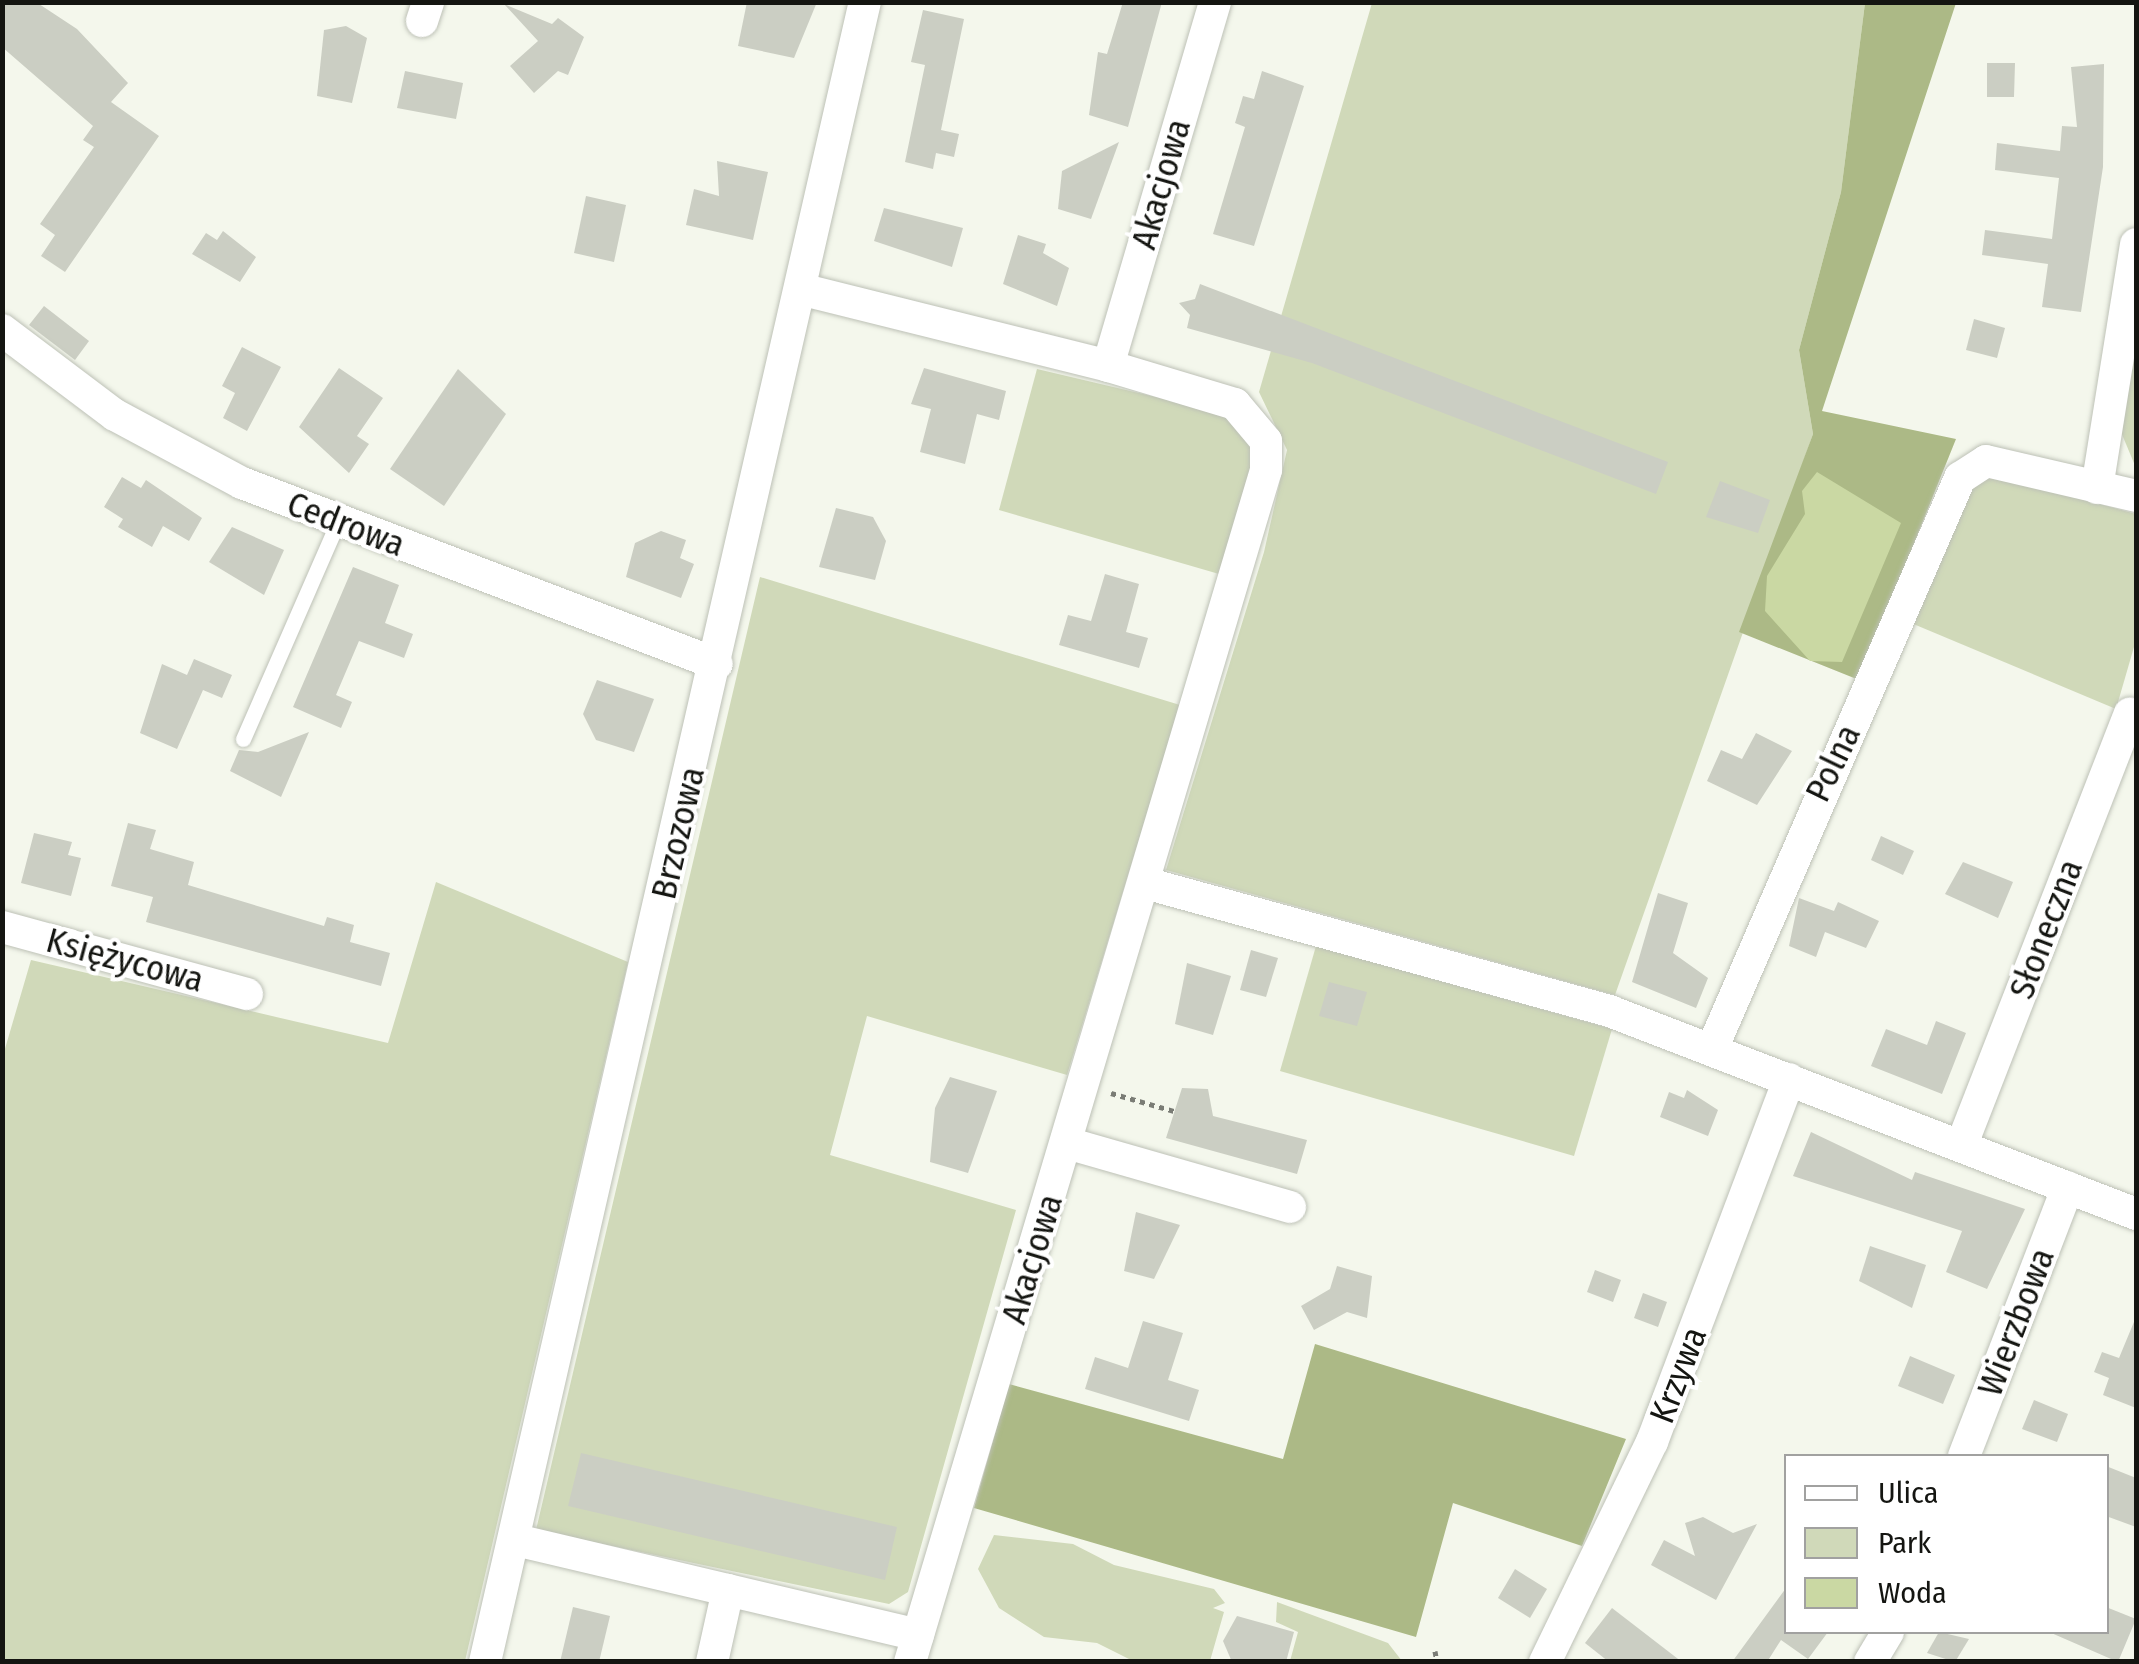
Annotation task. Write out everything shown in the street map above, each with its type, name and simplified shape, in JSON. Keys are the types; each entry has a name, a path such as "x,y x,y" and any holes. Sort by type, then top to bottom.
{"street":[{"name":"Brzozowa","path":"485,1662 717,664 865,2"},
{"name":"Akacjowa","path":"1108,366 1215,2"},
{"path":"2136,244 2097,488 2136,496"},
{"name":"Akacjowa","path":"516,1540 728,1590 914,1648 1266,470 1266,441 1234,404 1108,366 800,289"},
{"name":"Cedrowa","path":"2,330 146,434 338,522 717,664"},
{"name":"Polna","path":"1712,1049 1960,478 1986,460 2097,488"},
{"name":"Słoneczna","path":"1962,1144 2130,714"},
{"path":"1145,883 1612,1012 2136,1214"},
{"name":"Księżycowa","path":"2,927 247,994"},
{"name":"Krzywa","path":"1545,1662 1652,1442 1789,1079"},
{"path":"1067,1143 1290,1207"},
{"name":"Wierzbowa","path":"1965,1454 2068,1187"},
{"path":"712,1662 728,1590"},
{"path":"1870,1662 1887,1634"}],"lane":[{"path":"243,739 338,522"}],"path":[{"path":"1084,1086 1174,1111"},
{"path":"1435,1651 1438,1662"}],"green space":[{"path":"1372,3 1865,3 1841,192 1799,350 1813,434 1615,995 1166,870 1264,552 1287,450 1259,392"},
{"path":"2136,348 2136,468 2121,432"},
{"path":"1037,369 1232,415 1252,447 1252,471 1219,574 999,510"},
{"path":"1997,476 2136,514 2136,640 2116,709 1911,623 1972,481"},
{"path":"760,577 1180,705 1067,1075 867,1016 830,1155 1016,1210 908,1592 889,1604 536,1530"},
{"path":"436,882 628,962 465,1661 3,1662 2,1059 31,960 388,1043"},
{"path":"1316,946 1612,1029 1574,1156 1280,1071"},
{"path":"994,1535 1073,1544 1114,1565 1214,1589 1225,1603 1213,1608 1224,1612 1210,1661 1133,1661 1097,1643 1044,1637 999,1608 978,1569"},
{"path":"1277,1602 1388,1643 1402,1661 1290,1661 1298,1632 1276,1622"}],"shaded area":[{"path":"1865,3 1956,3 1822,411 1956,439 1859,680 1739,632 1813,434 1799,350 1841,192"},
{"path":"1315,1344 1626,1439 1582,1546 1453,1503 1416,1637 974,1508 1009,1384 1283,1459"}],"water":[{"path":"1817,472 1901,523 1842,662 1810,661 1765,611 1767,576 1805,514 1802,491"}],"building":[{"path":"2,2 36,2 77,29 128,83 111,102 159,136 65,272 41,256 55,235 40,224 94,147 83,140 93,126 2,47"},
{"path":"747,2 817,2 794,58 738,46"},
{"path":"1123,2 1162,2 1128,127 1089,115 1098,52 1107,54"},
{"path":"504,4 552,24 558,18 584,37 568,75 558,71 534,93 510,66 538,41"},
{"path":"923,10 964,19 941,130 959,134 954,157 936,153 933,169 905,162 925,65 911,62"},
{"path":"346,26 367,38 352,103 317,96 324,30"},
{"path":"1987,63 2015,63 2014,97 1987,97"},
{"path":"2104,64 2103,167 2081,312 2042,307 2048,264 1982,255 1985,230 2052,239 2059,178 1995,170 1997,143 2060,151 2062,126 2077,127 2071,67"},
{"path":"405,71 463,83 456,119 397,108"},
{"path":"1262,71 1304,86 1254,246 1213,234 1245,127 1235,123 1243,96 1254,99"},
{"path":"1119,142 1091,219 1058,209 1062,171"},
{"path":"717,161 768,172 753,240 686,225 694,189 719,196"},
{"path":"586,196 626,205 614,262 574,253"},
{"path":"884,208 963,228 952,267 874,241"},
{"path":"223,231 256,257 240,282 192,254 206,233 217,240"},
{"path":"1018,235 1046,244 1043,253 1069,268 1057,306 1003,284"},
{"path":"1200,284 1668,462 1656,494 1312,363 1187,328 1190,315 1179,303 1195,299"},
{"path":"44,306 89,341 75,360 29,325"},
{"path":"1974,319 2005,328 1997,358 1966,350"},
{"path":"242,347 281,367 247,431 223,418 235,393 222,386"},
{"path":"339,368 383,398 357,436 369,444 349,473 299,427"},
{"path":"924,368 1006,391 999,420 977,414 965,464 920,452 931,409 911,404"},
{"path":"458,369 506,414 444,506 390,469"},
{"path":"122,477 141,488 146,480 202,518 189,541 163,526 152,547 118,527 123,519 104,507"},
{"path":"1720,481 1770,500 1758,533 1706,517"},
{"path":"836,508 873,517 886,541 875,580 819,567"},
{"path":"232,527 284,550 264,595 209,562"},
{"path":"661,531 686,540 680,558 694,564 681,598 626,577 635,543"},
{"path":"353,567 399,585 385,623 413,634 404,658 359,641 336,695 352,702 341,728 293,707"},
{"path":"1105,574 1139,584 1126,632 1148,638 1139,668 1059,645 1068,615 1091,621"},
{"path":"194,659 232,675 222,698 203,690 177,749 140,733 162,664 187,675"},
{"path":"597,680 654,699 634,752 596,740 583,714"},
{"path":"309,732 281,797 230,771 239,750 258,752"},
{"path":"1756,733 1792,751 1757,805 1707,781 1721,750 1742,759"},
{"path":"128,823 156,830 150,849 194,862 188,885 324,926 327,917 354,925 350,942 390,953 381,986 146,922 153,897 111,886"},
{"path":"34,833 72,842 68,855 81,858 71,896 21,883"},
{"path":"1881,836 1914,851 1903,875 1871,860"},
{"path":"1963,862 2013,882 1998,918 1945,894"},
{"path":"1658,893 1688,903 1673,953 1708,978 1696,1008 1632,982"},
{"path":"1799,898 1834,911 1838,902 1879,921 1866,948 1825,932 1816,957 1789,946"},
{"path":"1251,950 1278,958 1266,997 1240,990"},
{"path":"1187,963 1231,976 1213,1035 1175,1024"},
{"path":"1329,982 1367,992 1357,1026 1319,1016"},
{"path":"1936,1021 1966,1033 1942,1094 1871,1066 1886,1029 1927,1045"},
{"path":"950,1077 997,1091 968,1173 930,1162 935,1108"},
{"path":"1182,1088 1208,1089 1213,1116 1307,1140 1297,1174 1166,1138"},
{"path":"1687,1090 1718,1110 1708,1136 1660,1117 1669,1092 1684,1098"},
{"path":"1811,1132 1912,1180 1915,1172 2025,1209 1987,1289 1946,1272 1962,1231 1793,1176"},
{"path":"1136,1212 1180,1225 1154,1279 1124,1271"},
{"path":"1870,1246 1926,1265 1912,1308 1859,1281"},
{"path":"1337,1266 1372,1276 1367,1318 1347,1312 1314,1330 1301,1306 1330,1289"},
{"path":"1595,1270 1621,1280 1613,1302 1587,1292"},
{"path":"1643,1293 1667,1302 1658,1327 1634,1318"},
{"path":"2136,1317 2136,1408 2103,1395 2109,1378 2094,1372 2102,1352 2119,1358"},
{"path":"1143,1321 1183,1333 1168,1380 1199,1390 1189,1421 1085,1389 1095,1357 1128,1368"},
{"path":"1910,1356 1955,1375 1943,1404 1898,1386"},
{"path":"2034,1400 2068,1414 2057,1442 2022,1429"},
{"path":"581,1453 897,1527 885,1580 568,1506"},
{"path":"2109,1467 2136,1478 2136,1527 2109,1517"},
{"path":"1703,1517 1733,1533 1757,1524 1716,1600 1651,1565 1664,1540 1695,1556 1685,1523"},
{"path":"1515,1569 1547,1589 1530,1618 1498,1598"},
{"path":"1784,1591 1784,1634 1827,1634 1808,1659 1781,1640 1767,1662 1732,1662"},
{"path":"573,1607 610,1616 599,1662 560,1662"},
{"path":"1612,1608 1682,1662 1609,1662 1585,1643"},
{"path":"2109,1608 2136,1619 2118,1662 2054,1634 2109,1634"},
{"path":"1237,1616 1294,1632 1286,1662 1232,1662 1223,1641"},
{"path":"1938,1634 1969,1639 1955,1662 1927,1653"}]}
